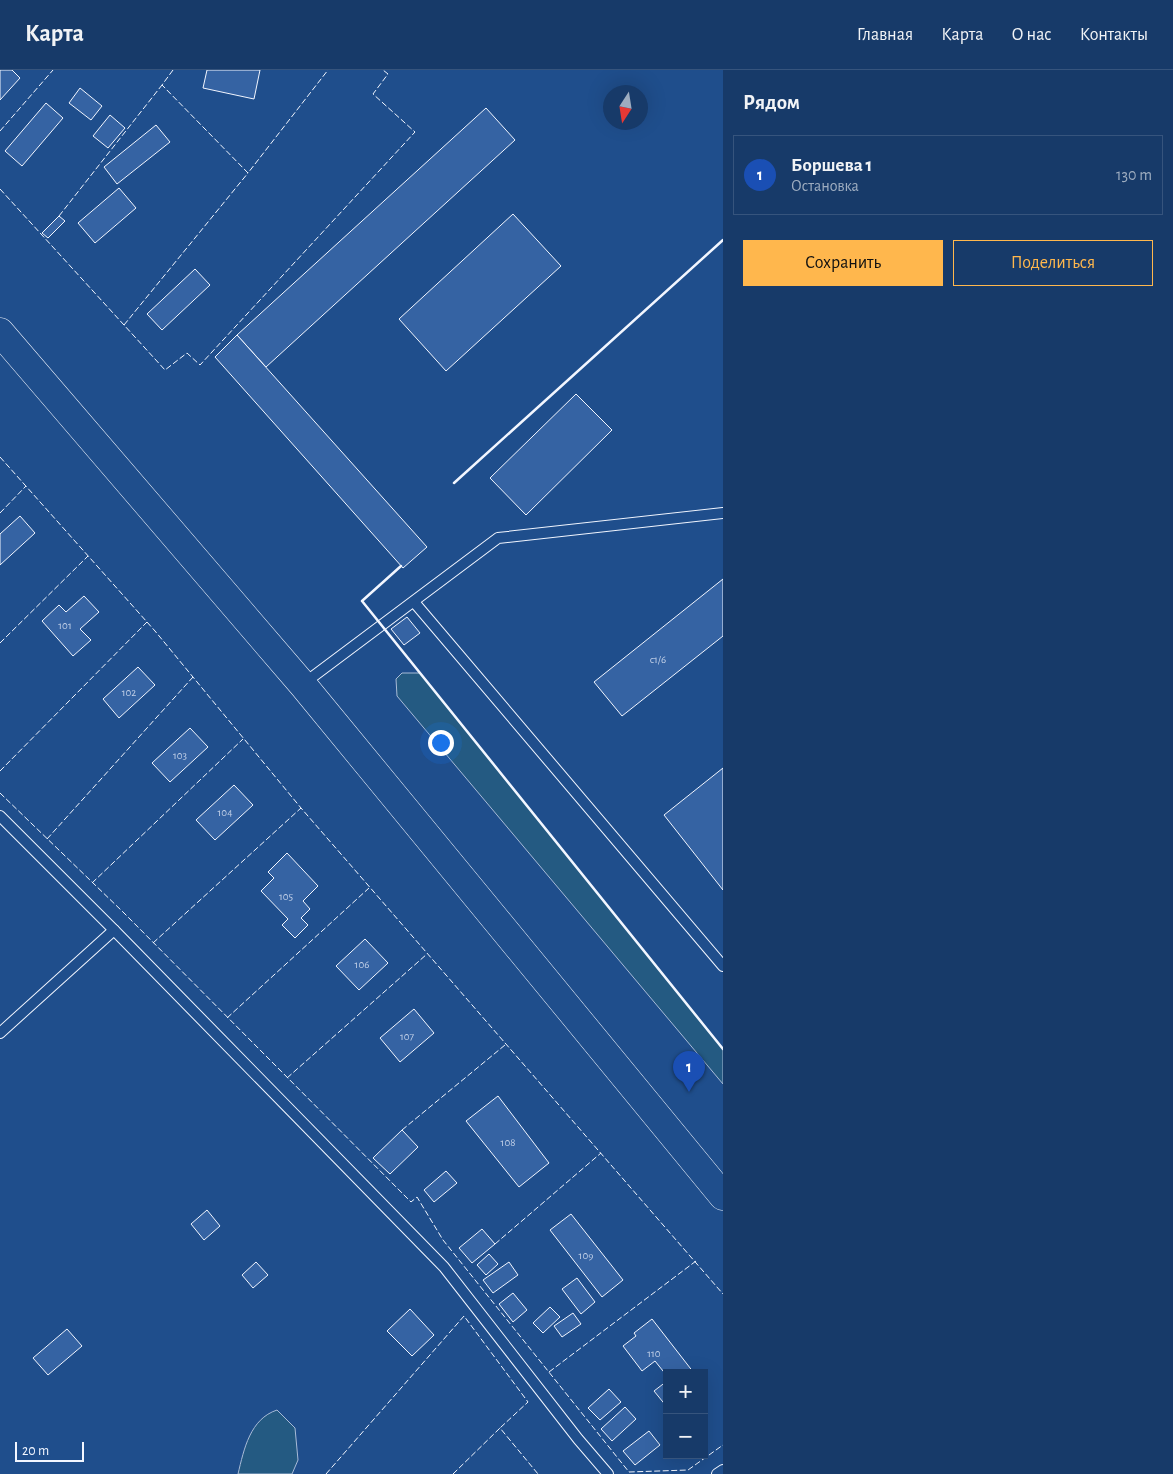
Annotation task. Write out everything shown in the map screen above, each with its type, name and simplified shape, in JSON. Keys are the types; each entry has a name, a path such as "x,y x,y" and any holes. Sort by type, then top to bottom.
{"main road":[{"path":"0,332 303,685 723,1196"}],"lane":[{"path":"303,685 498,538 723,513"},
{"path":"414,602 723,966"},
{"path":"0,816 444,1267 578,1439 608,1474"},
{"path":"0,1033 114,930"},
{"path":"717,1474 723,1470"}],"shaded area":[{"path":"402,673 420,673 723,1049 723,1084 397,696 396,679"},
{"path":"277,1410 295,1428 298,1460 292,1474 238,1474 246,1445 254,1428 260,1420"}],"building":[{"path":"0,70 12,70 20,78 0,100"},
{"path":"207,70 260,70 254,99 203,88"},
{"path":"80,88 102,106 91,120 69,103"},
{"path":"46,103 63,118 22,166 5,151"},
{"path":"486,108 515,140 266,367 237,335"},
{"path":"110,115 125,128 108,148 93,136"},
{"path":"156,125 170,142 117,184 104,167"},
{"path":"119,188 136,208 95,243 78,223"},
{"path":"513,214 561,266 446,371 399,319"},
{"path":"59,216 65,221 48,238 42,233"},
{"path":"195,269 210,285 162,330 147,314"},
{"path":"237,335 427,547 403,568 215,357"},
{"path":"576,394 612,430 526,515 490,478"},
{"path":"20,516 35,533 0,565 0,534"},
{"path":"723,579 723,636 622,716 594,682"},
{"path":"84,596 99,612 80,629 91,640 73,656 42,621 59,605 66,612"},
{"path":"407,617 420,633 404,645 391,629"},
{"path":"138,667 155,685 119,718 103,699"},
{"path":"190,728 208,747 170,782 152,763"},
{"path":"723,768 723,890 664,815"},
{"path":"234,785 253,805 215,840 196,820"},
{"path":"287,853 318,886 303,901 310,909 301,918 308,925 295,938 282,925 288,919 261,891 274,878 268,872"},
{"path":"365,939 388,963 359,990 336,966"},
{"path":"414,1009 434,1033 400,1062 380,1038"},
{"path":"498,1096 549,1163 519,1187 466,1121"},
{"path":"402,1130 418,1147 390,1174 373,1158"},
{"path":"446,1171 457,1183 434,1202 424,1190"},
{"path":"207,1210 220,1226 204,1240 191,1224"},
{"path":"571,1214 623,1280 602,1297 550,1230"},
{"path":"482,1229 495,1244 472,1263 459,1248"},
{"path":"489,1254 498,1264 486,1275 477,1265"},
{"path":"256,1262 268,1275 253,1288 242,1275"},
{"path":"509,1262 518,1275 493,1293 483,1280"},
{"path":"577,1278 595,1302 581,1314 562,1289"},
{"path":"513,1293 527,1310 513,1322 499,1304"},
{"path":"550,1307 560,1317 543,1333 533,1323"},
{"path":"410,1309 434,1335 412,1356 387,1331"},
{"path":"573,1313 581,1324 562,1337 554,1326"},
{"path":"652,1319 691,1369 663,1369 663,1371 655,1361 642,1371 623,1346 636,1336 634,1333"},
{"path":"67,1329 82,1346 48,1375 33,1358"},
{"path":"663,1384 663,1402 654,1391"},
{"path":"609,1389 621,1402 600,1420 588,1408"},
{"path":"625,1407 636,1419 612,1441 601,1429"},
{"path":"649,1431 660,1445 635,1465 623,1451"}],"fence":[{"path":"0,131 53,70"},
{"path":"173,70 162,85 248,173 328,70"},
{"path":"0,189 165,370 187,353 200,365 415,132 373,94 388,74 383,70"},
{"path":"59,216 162,85"},
{"path":"124,325 248,173"},
{"path":"0,457 155,631 301,808 723,1294"},
{"path":"0,513 26,486"},
{"path":"0,643 88,556"},
{"path":"0,771 147,622"},
{"path":"47,839 193,677"},
{"path":"92,883 243,739"},
{"path":"0,793 123,912 411,1202 417,1197 443,1240 629,1472 688,1470 723,1445"},
{"path":"153,943 301,808"},
{"path":"227,1018 369,888"},
{"path":"287,1078 427,954"},
{"path":"402,1130 505,1045"},
{"path":"495,1244 601,1153"},
{"path":"549,1372 696,1261"},
{"path":"326,1474 464,1316 528,1402 500,1428"},
{"path":"453,1474 500,1428 538,1474"}],"wall":[{"path":"454,483 723,240"},
{"path":"401,566 362,601 723,1049"}],"place":[{"name":"Боршева 1","path":"689,1092"}]}
